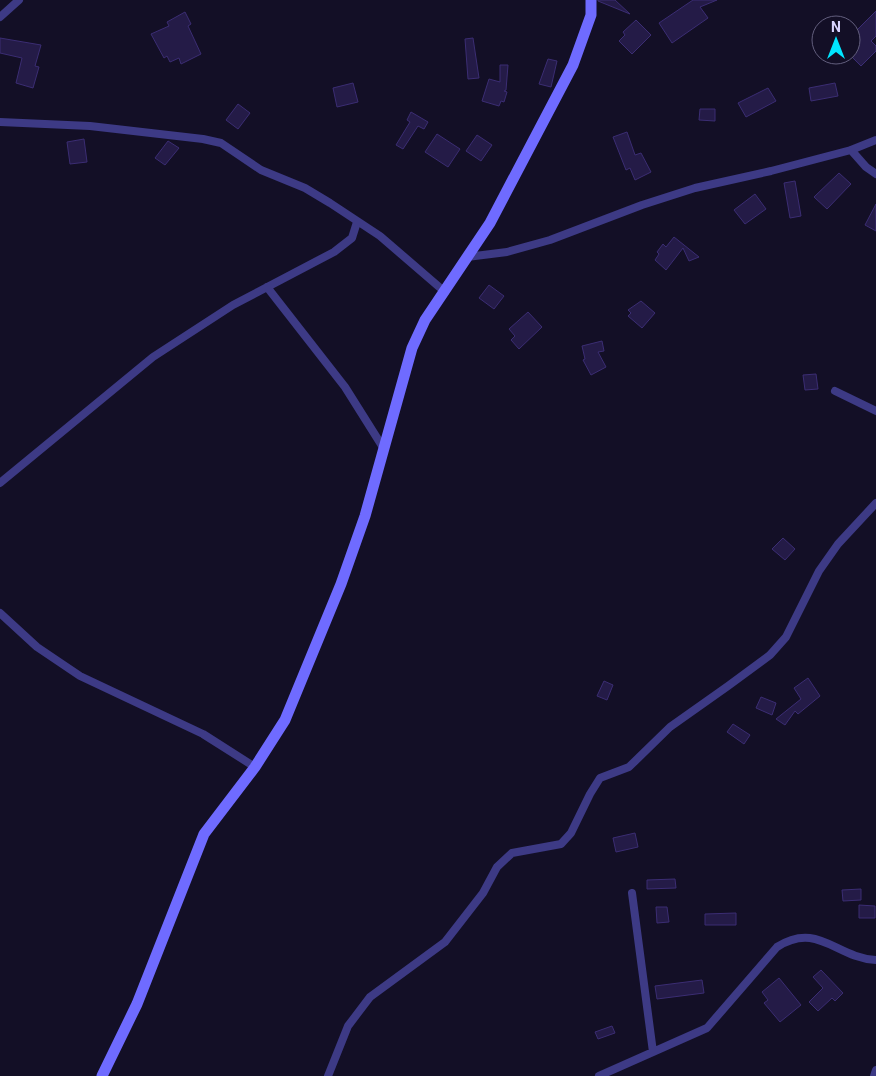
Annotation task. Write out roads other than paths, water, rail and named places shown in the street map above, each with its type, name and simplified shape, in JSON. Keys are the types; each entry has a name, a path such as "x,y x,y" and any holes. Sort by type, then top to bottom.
{"main road":[{"path":"102,1076 137,1004 204,834 255,766 285,720 365,516 412,348 425,320 490,224 574,65 591,14 591,0"}],"street":[{"path":"0,17 19,0"},
{"path":"0,122 90,126 203,138 221,143 260,170 305,188 380,236 445,292"},
{"path":"467,257 507,252 550,240 642,205 695,188 771,171 850,150 876,140"},
{"path":"850,150 866,167 876,174"},
{"path":"0,482 153,357 191,331 267,287 334,252 352,238 357,222"},
{"path":"267,287 346,386 384,450"},
{"path":"835,391 876,411"},
{"path":"328,1076 348,1026 370,997 445,942 483,893 497,867 512,853 561,844 572,833 590,794 600,778 629,768 670,727 770,655 786,637 819,571 833,550 876,503"},
{"path":"0,613 37,647 80,676 203,734 255,766"},
{"path":"632,894 653,1052"},
{"path":"600,1076 707,1028 777,947 787,940 799,936 808,936 853,956 876,960"},
{"path":"874,1076 876,1070"}]}
